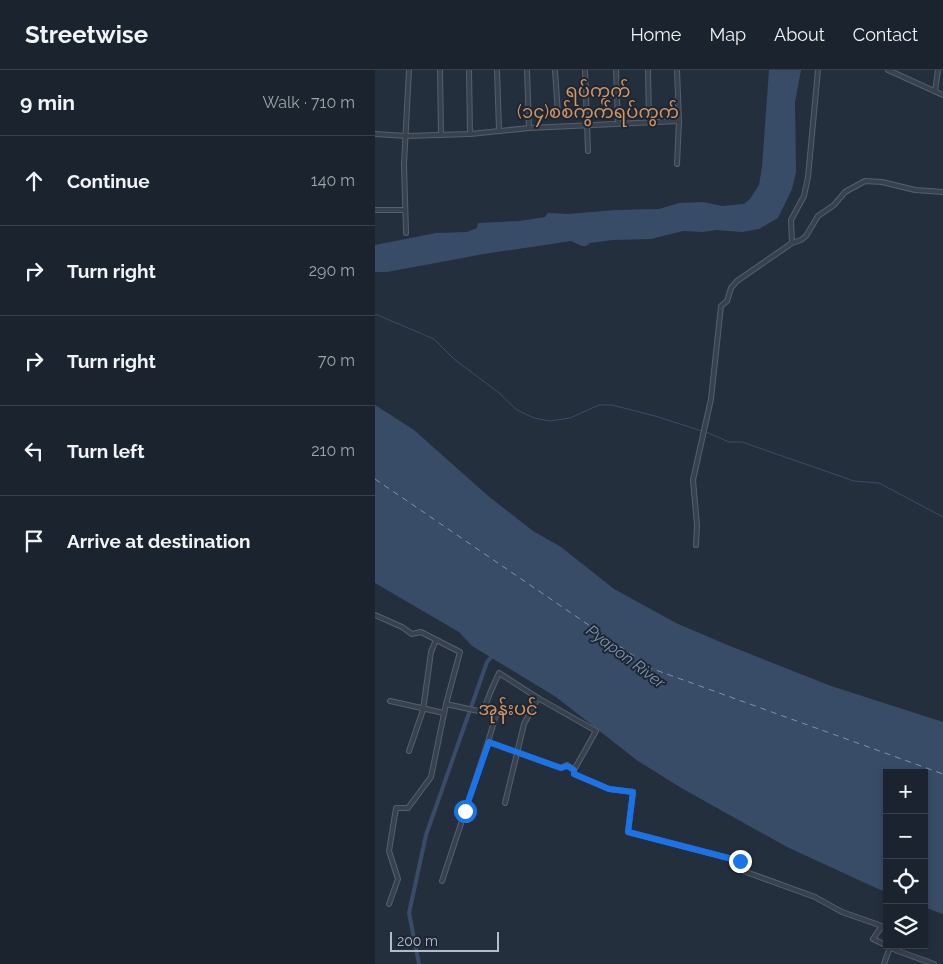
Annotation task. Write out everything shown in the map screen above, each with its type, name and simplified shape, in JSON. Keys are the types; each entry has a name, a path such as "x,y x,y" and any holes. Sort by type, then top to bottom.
{"street":[{"path":"406,233 404,164 409,70"},
{"path":"440,70 441,135"},
{"path":"469,70 470,134"},
{"path":"497,70 499,130"},
{"path":"527,70 529,128"},
{"path":"555,70 558,114"},
{"path":"585,70 588,151"},
{"path":"616,70 618,123"},
{"path":"648,70 649,122"},
{"path":"677,70 679,121 677,164"},
{"path":"792,243 791,220 804,196 808,176 818,70"},
{"path":"888,70 943,95"},
{"path":"935,91 938,70"},
{"path":"375,134 406,136 470,134 529,128 679,121"},
{"path":"696,545 697,525 693,480 711,399 722,304 727,300 731,288 737,281 792,243 801,240 806,236 818,216 834,205 845,192 865,181 882,182 915,190 943,192"},
{"path":"375,210 404,210"},
{"path":"375,615 402,627 412,634 421,632 460,652 446,704 431,777 407,808 396,808 389,851 398,879 389,904"},
{"path":"409,751 423,709 431,652 436,640"},
{"path":"483,712 499,673 538,698 596,730 574,770"},
{"path":"505,803 524,724 538,698"},
{"path":"390,701 444,713"},
{"path":"443,880 496,716 446,704"},
{"path":"489,742 561,768 567,766 574,770 574,774 609,789 633,792 628,832 740,861 735,868 815,897 842,912 882,926 873,939 883,944"},
{"path":"884,964 889,949"},
{"path":"895,949 934,964"}],"water":[{"path":"769,70 801,70 795,102 796,172 792,189 778,218 759,229 742,232 716,230 703,232 683,231 651,239 613,240 590,243 586,246 571,241 484,254 387,272 375,272 375,245 436,233 467,232 477,228 478,223 520,221 545,217 548,213 568,214 659,209 679,203 703,202 722,206 744,204 750,199 759,185"},
{"name":"Pyapon River","path":"375,405 414,430 487,495 533,531 561,547 614,589 676,623 725,644 831,686 943,722 943,914 928,908 928,769 883,769 883,891 787,847 683,789 638,761 556,697 472,646 459,632 375,583"}],"waterway":[{"path":"375,314 434,339 454,359 498,392 517,410 534,418 550,421 570,418 599,405 612,405 702,431"},
{"path":"706,432 729,442 742,442 854,481 879,483 943,517"},
{"path":"419,964 409,913 426,835 487,662 494,654"}],"ferry route":[{"path":"375,479 653,669 943,774"}],"district":[{"name":"ရပ်ကွက် (၁၄)စစ်ကွက်ရပ်ကွက်","path":"598,101"},
{"name":"အုန်းပင်","path":"508,709"}],"route":[{"path":"465,811 489,742 561,768 567,766 574,770 574,774 609,789 633,792 628,832 740,861"}]}
